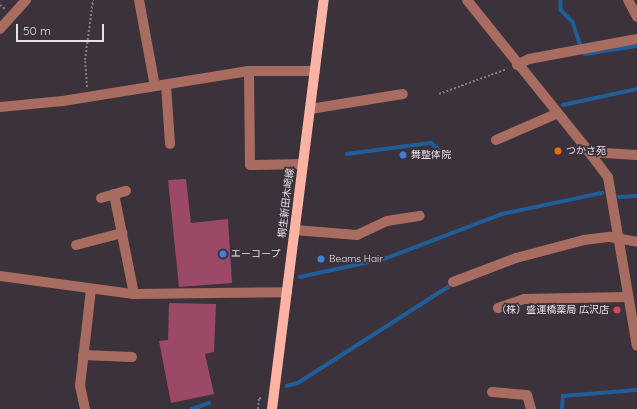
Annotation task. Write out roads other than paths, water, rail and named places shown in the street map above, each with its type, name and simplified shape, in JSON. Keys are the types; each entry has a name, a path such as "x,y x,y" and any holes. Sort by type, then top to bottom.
{"main road":[{"name":"桐生新田木崎線","path":"272,409 324,0"}],"street":[{"path":"0,29 26,0"},
{"path":"139,0 160,85 170,144"},
{"path":"467,0 512,64 589,152 608,177 627,297 637,346"},
{"path":"628,0 637,17"},
{"path":"512,64 529,59 637,39"},
{"path":"249,71 250,164 303,164"},
{"path":"0,107 87,96 249,71 315,71"},
{"path":"310,109 403,94"},
{"path":"496,140 556,114"},
{"path":"589,152 637,155"},
{"path":"101,198 126,191"},
{"path":"114,194 134,294"},
{"path":"295,230 357,235 386,221 420,216"},
{"path":"76,245 122,233"},
{"path":"453,282 535,252 584,240 618,239 637,242"},
{"path":"0,276 91,290 134,294 287,292"},
{"path":"85,409 81,394 83,355 91,290"},
{"path":"498,308 524,299 627,297"},
{"path":"83,355 132,357"},
{"path":"492,392 527,395 531,409"}],"waterway":[{"path":"561,0 561,10 573,22 580,44"},
{"path":"585,54 637,46"},
{"path":"563,105 637,89"},
{"path":"347,154 431,143 440,150"},
{"path":"300,277 387,258 502,214 602,193"},
{"path":"619,197 637,196"},
{"path":"287,386 298,383 448,287"},
{"path":"562,409 563,396 637,390"},
{"path":"192,409 209,403"}],"place":[{"name":"つかさ苑","path":"558,151"},
{"name":"舞整体院","path":"403,155"},
{"name":"エーコープ","path":"223,254"},
{"name":"Beams Hair","path":"321,259"},
{"name":"（株）盛運橋薬局 広沢店","path":"617,310"}]}
